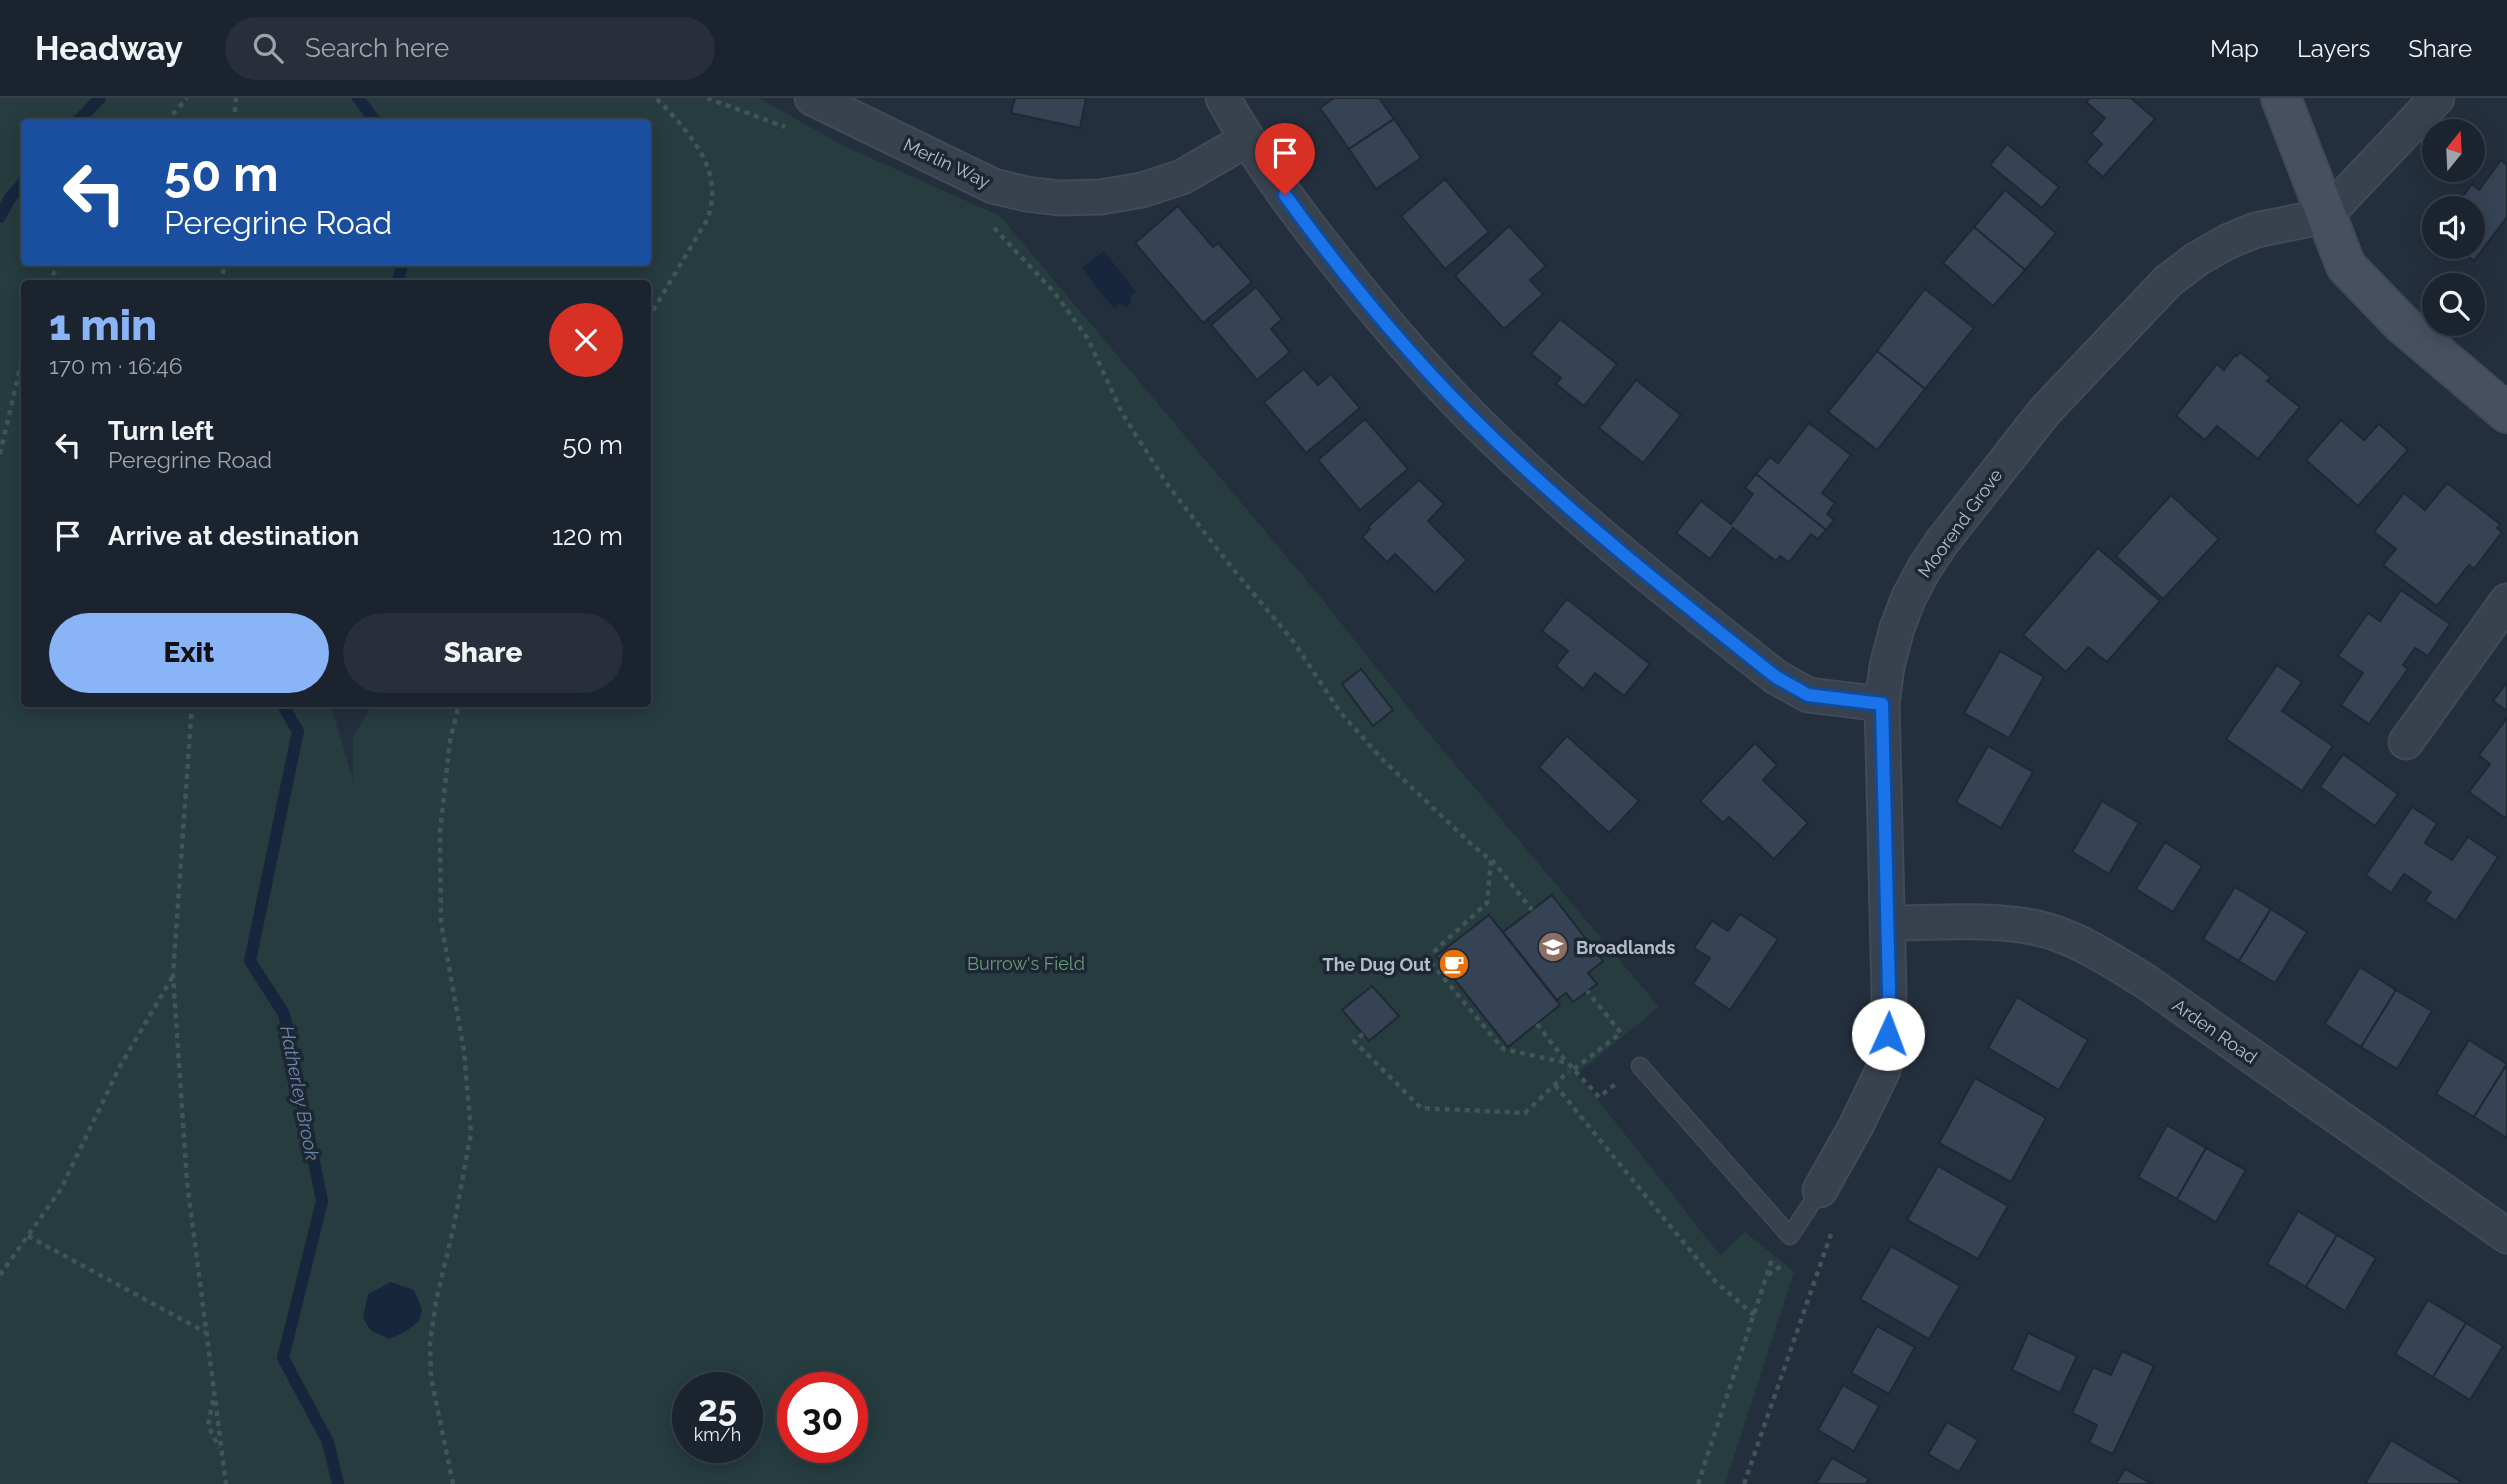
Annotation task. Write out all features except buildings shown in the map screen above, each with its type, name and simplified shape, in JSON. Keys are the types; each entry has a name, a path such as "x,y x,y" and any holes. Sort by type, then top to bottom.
{"street":[{"name":"Merlin Way","path":"812,98 993,186 1059,198 1101,197 1142,190 1182,177 1246,140"},
{"path":"1223,98 1246,140 1312,231 1385,322 1491,436 1558,498 1776,677 1808,695 1882,704"},
{"path":"2281,98 2346,266 2401,323 2507,413"},
{"path":"2325,216 2437,98"},
{"name":"Moorend Grove","path":"1820,1190 1856,1126 1883,1070 1888,1034 1888,923 1882,704 1887,666 1909,597 1942,542 2045,411 2168,281 2197,258 2229,241 2256,230 2325,216"},
{"path":"2406,742 2507,601"},
{"name":"Arden Road","path":"1888,923 2018,924 2050,931 2091,949 2145,981 2507,1236"}],"lane":[{"path":"1640,1066 1790,1236 1820,1190"}],"path":[{"path":"169,119 187,98"},
{"path":"234,119 236,98"},
{"path":"651,313 706,220 712,207 713,187 710,169 702,153 675,117 656,98"},
{"path":"707,98 790,129"},
{"path":"994,227 1054,292 1088,339 1122,413 1167,484 1228,564 1293,641 1340,712 1399,776 1491,860 1532,910"},
{"path":"0,454 21,364"},
{"path":"192,707 173,975 187,1182 226,1484"},
{"path":"453,1484 431,1377 430,1343 436,1301 453,1230 471,1133 464,1052 440,922 440,831 450,741 457,707"},
{"path":"1491,860 1487,902 1427,958 1503,1049 1568,1063"},
{"path":"0,1275 61,1189 119,1068 173,975"},
{"path":"1363,1034 1354,1041 1421,1108 1525,1113 1571,1070 1621,1033 1587,992"},
{"path":"1537,1024 1571,1070 1599,1097 1640,1066"},
{"path":"1555,1085 1716,1282 1754,1315"},
{"path":"1744,1484 1842,1201 1820,1190"},
{"path":"28,1236 205,1332"},
{"path":"1698,1484 1773,1254 1790,1236"},
{"path":"214,1396 208,1425 221,1451"}],"green space":[{"name":"Burrow's Field","path":"0,98 759,98 844,146 1000,216 1318,594 1422,725 1659,1007 1576,1075 1720,1255 1745,1232 1794,1272 1725,1484 0,1484"}],"water":[{"path":"1104,251 1136,292 1130,296 1131,303 1126,307 1120,304 1114,309 1082,268"},
{"path":"391,1282 414,1290 422,1309 419,1321 405,1332 389,1339 370,1330 363,1318 368,1294"}],"waterway":[{"path":"80,119 100,98"},
{"name":"Hatherley Brook","path":"358,98 374,119"},
{"path":"0,217 10,198 21,185"},
{"name":"Hatherley Brook","path":"398,280 402,266"},
{"name":"Hatherley Brook","path":"284,707 298,731 250,961 284,1014 322,1201 283,1358 328,1442 338,1484"}],"place":[{"name":"Broadlands","path":"1553,947"},
{"name":"The Dug Out","path":"1454,964"}],"route":[{"path":"1285,195 1368,303 1428,371 1491,436 1558,498 1776,677 1808,695 1882,704 1888,1034"}]}
